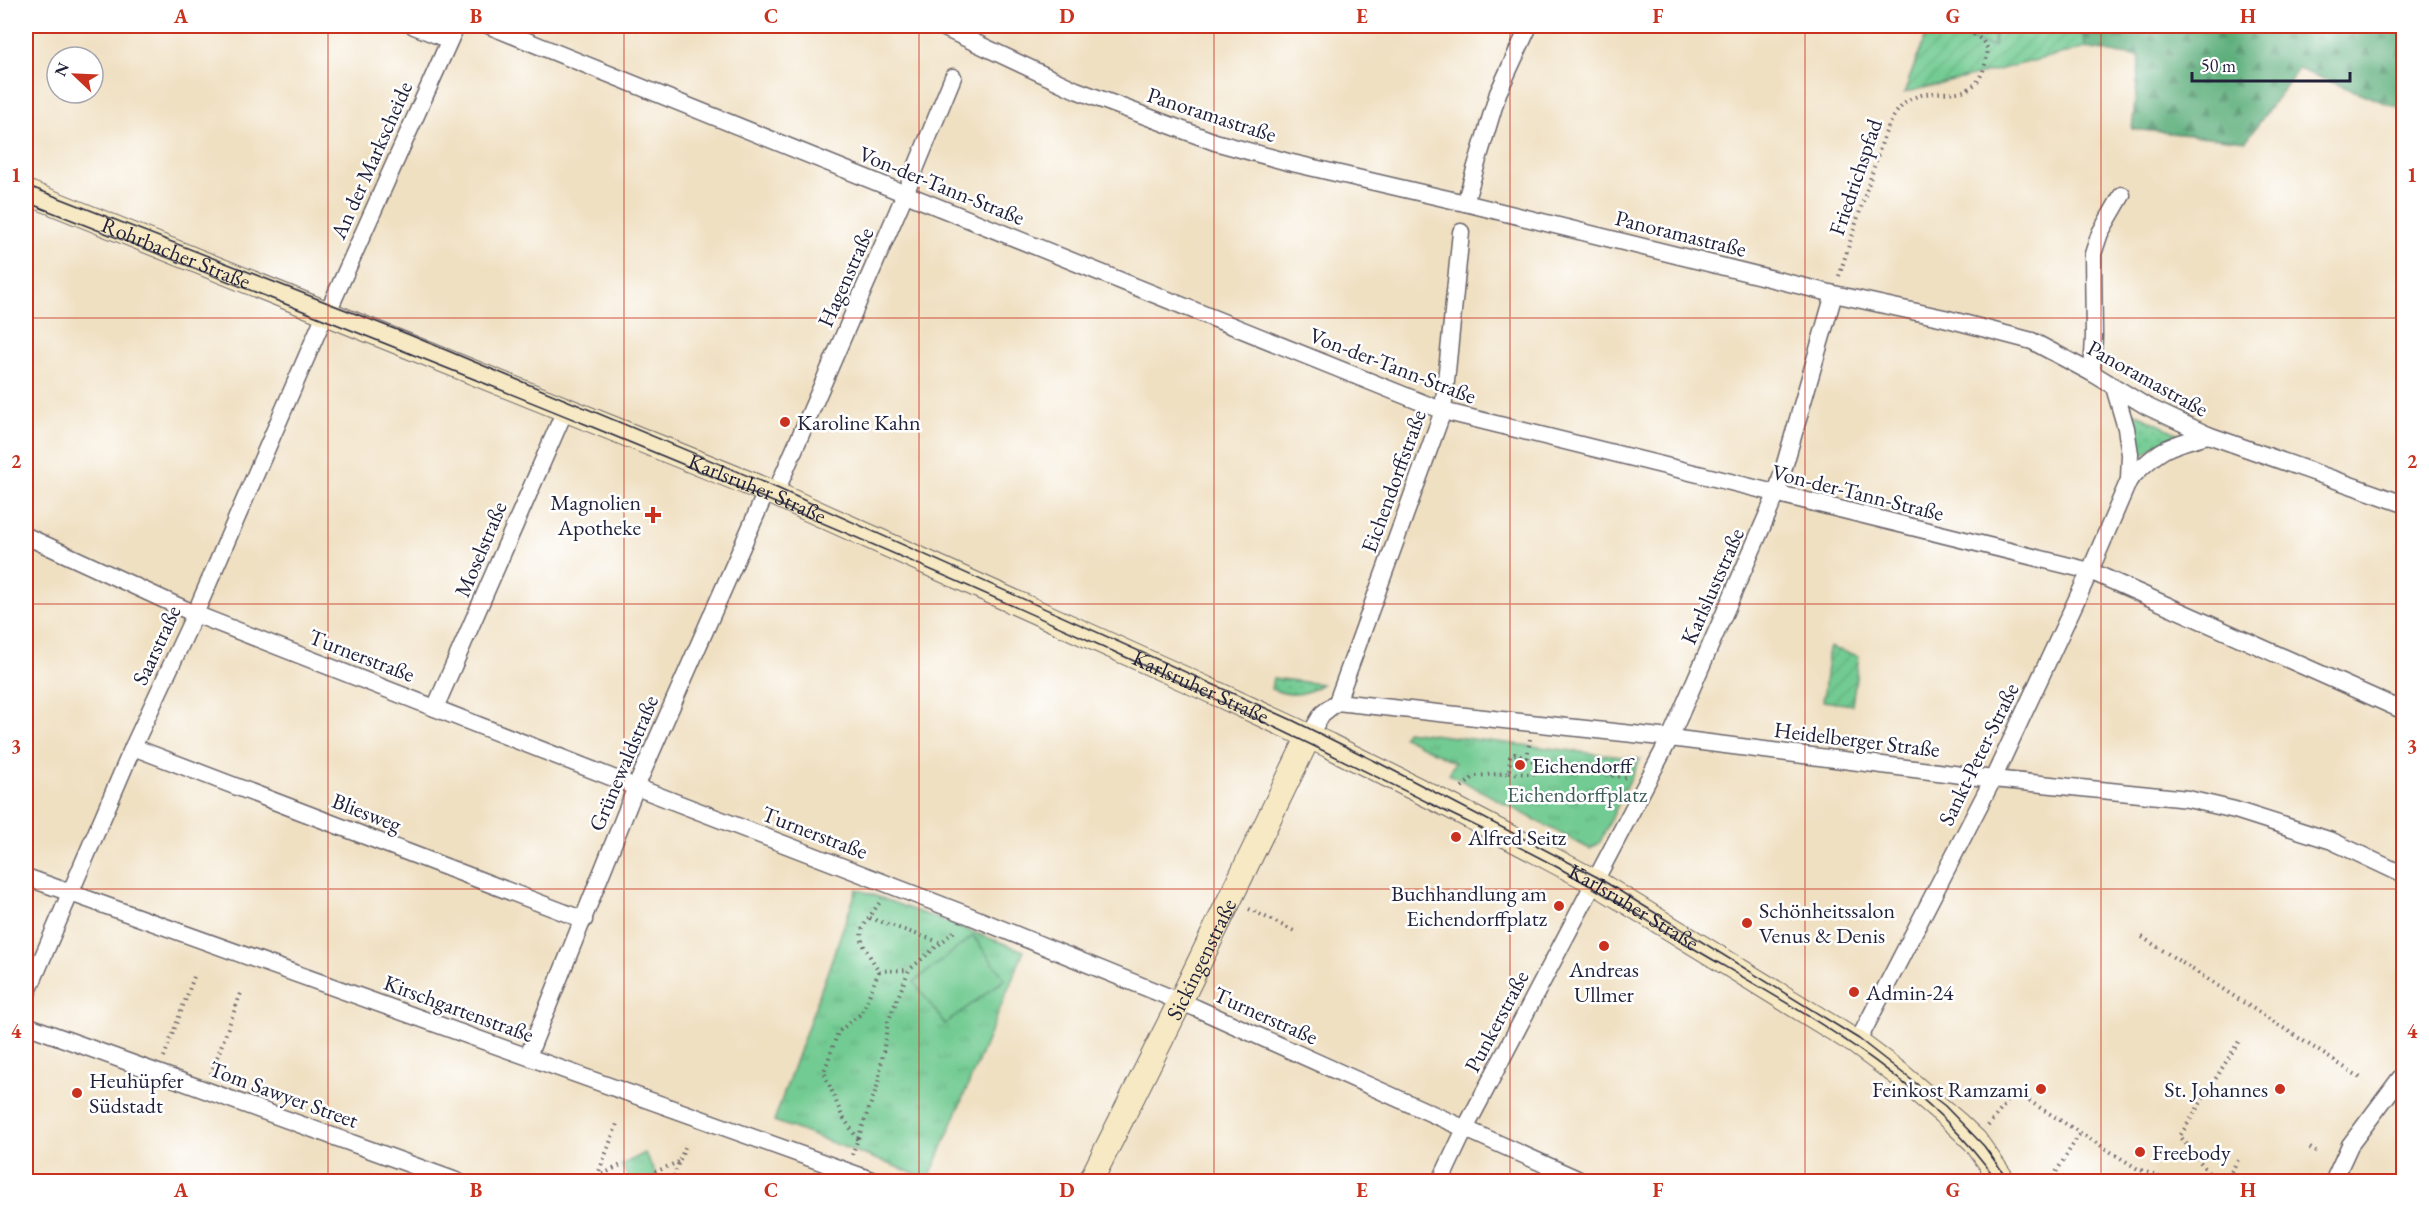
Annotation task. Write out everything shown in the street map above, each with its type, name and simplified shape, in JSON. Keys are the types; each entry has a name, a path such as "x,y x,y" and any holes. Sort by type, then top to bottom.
{"main road":[{"name":"Rohrbacher Straße","path":"26,192 327,312"},
{"name":"Karlsruher Straße","path":"327,312 771,492 1310,736 1452,807 1595,882 1857,1043 1931,1101 1975,1142 2004,1182"},
{"name":"Sickingenstraße","path":"1090,1182 1310,736"}],"street":[{"path":"414,26 453,33"},
{"name":"Von-der-Tann-Straße","path":"490,26 1443,411 2090,571 2403,711"},
{"name":"Panoramastraße","path":"940,26 1076,90 1215,142 1288,162 2032,341 2092,373 2146,406 2208,435 2403,504"},
{"path":"1466,203 1498,93 1529,26"},
{"name":"An der Markscheide","path":"327,312 453,33"},
{"name":"Hagenstraße","path":"771,492 905,194 953,76"},
{"path":"2092,373 2093,254 2100,233 2122,195"},
{"name":"Eichendorffstraße","path":"1337,702 1443,411 1461,232"},
{"name":"Karlsluststraße","path":"1595,882 1670,738 1776,495 1834,294"},
{"name":"Saarstraße","path":"26,996 133,747 195,614 327,312"},
{"name":"Sankt-Peter-Straße","path":"1857,1043 1993,779 2090,571 2129,480 2130,454 2114,387"},
{"name":"Moselstraße","path":"435,708 566,408"},
{"name":"Sankt-Peter-Straße","path":"2129,480 2160,450 2179,442 2208,435"},
{"name":"Grünewaldstraße","path":"528,1056 636,787 771,492"},
{"name":"Turnerstraße","path":"26,536 195,614 965,914 1180,1002 1584,1182"},
{"path":"1310,736 1322,714 1337,702"},
{"name":"Heidelberger Straße","path":"1337,702 1670,738 1993,779 2188,799 2235,810 2332,841 2403,875"},
{"name":"Bliesweg","path":"133,747 584,920"},
{"name":"Kirschgartenstraße","path":"26,877 877,1182"},
{"name":"Punkerstraße","path":"1440,1182 1595,882"},
{"name":"Tom Sawyer Street","path":"26,1025 459,1182"},
{"path":"2333,1182 2350,1145 2403,1073"}],"path":[{"name":"Friedrichspfad","path":"1841,268 1884,136 1892,119 1905,103 1915,98 1963,92 1980,77 1988,49 1982,40 1962,26"},
{"path":"1527,758 1532,724"},
{"path":"1509,773 1510,757 1515,754 1527,758 1548,771"},
{"path":"1452,807 1461,788 1474,776 1583,771 1647,780"},
{"path":"879,971 861,941 863,926 883,899"},
{"path":"1245,908 1294,931"},
{"path":"846,1170 878,1084 888,1022 909,970 959,927 965,914"},
{"path":"870,918 940,942"},
{"path":"2142,937 2364,1080"},
{"path":"879,971 909,970"},
{"path":"858,1139 842,1116 824,1072 838,1032 862,1013 879,971"},
{"path":"158,1073 195,974"},
{"path":"206,1090 242,990"},
{"path":"2238,1160 2224,1182 2208,1172 2180,1136 2239,1041"},
{"path":"1975,1142 2014,1092 2138,1169 2172,1182"},
{"path":"596,1179 617,1124"},
{"path":"2050,1182 2080,1133"},
{"path":"671,1182 685,1148"},
{"path":"2310,1148 2316,1152"},
{"path":"655,1173 679,1162"},
{"path":"596,1179 621,1165"},
{"path":"151,1182 155,1171"}],"green space":[{"path":"1929,26 1952,26 1978,43 1994,46 1996,26 2081,26 2086,48 1904,93"},
{"path":"1952,26 1996,26 1994,46 1978,43"},
{"path":"2081,26 2403,26 2403,110 2298,69 2246,141 2132,129 2140,57 2086,48"},
{"path":"2133,412 2183,436 2161,442 2142,455"},
{"path":"1829,647 1859,656 1852,705 1823,701"},
{"path":"1273,678 1322,684 1303,693 1291,694 1271,689"},
{"name":"Eichendorffplatz","path":"1406,731 1640,759 1600,842 1590,849 1449,774 1455,762 1403,737"},
{"path":"857,889 1024,951 929,1179 774,1121"},
{"path":"973,936 1005,979 945,1024 914,982"},
{"path":"645,1153 657,1176 645,1181 630,1181 621,1165"}],"tram line":[{"path":"26,185 410,335 777,488 1292,720 1379,763 1597,877 1859,1039 1945,1106 1984,1146 2010,1182"},
{"path":"26,202 433,363 839,530 1149,668 1516,846 1604,894 1853,1045 1932,1107 1967,1143 1998,1182"}],"place":[{"name":"Karoline Kahn","path":"785,422"},
{"name":"Magnolien Apotheke","path":"653,515"},
{"name":"Eichendorff","path":"1520,765"},
{"name":"Alfred Seitz","path":"1456,837"},
{"name":"Buchhandlung am Eichendorffplatz","path":"1559,906"},
{"name":"Schönheitssalon Venus & Denis","path":"1747,923"},
{"name":"Andreas Ullmer","path":"1604,946"},
{"name":"Admin-24","path":"1854,992"},
{"name":"Feinkost Ramzami","path":"2041,1089"},
{"name":"St. Johannes","path":"2280,1089"},
{"name":"Heuhüpfer Südstadt","path":"77,1093"},
{"name":"Freebody","path":"2140,1152"}]}
